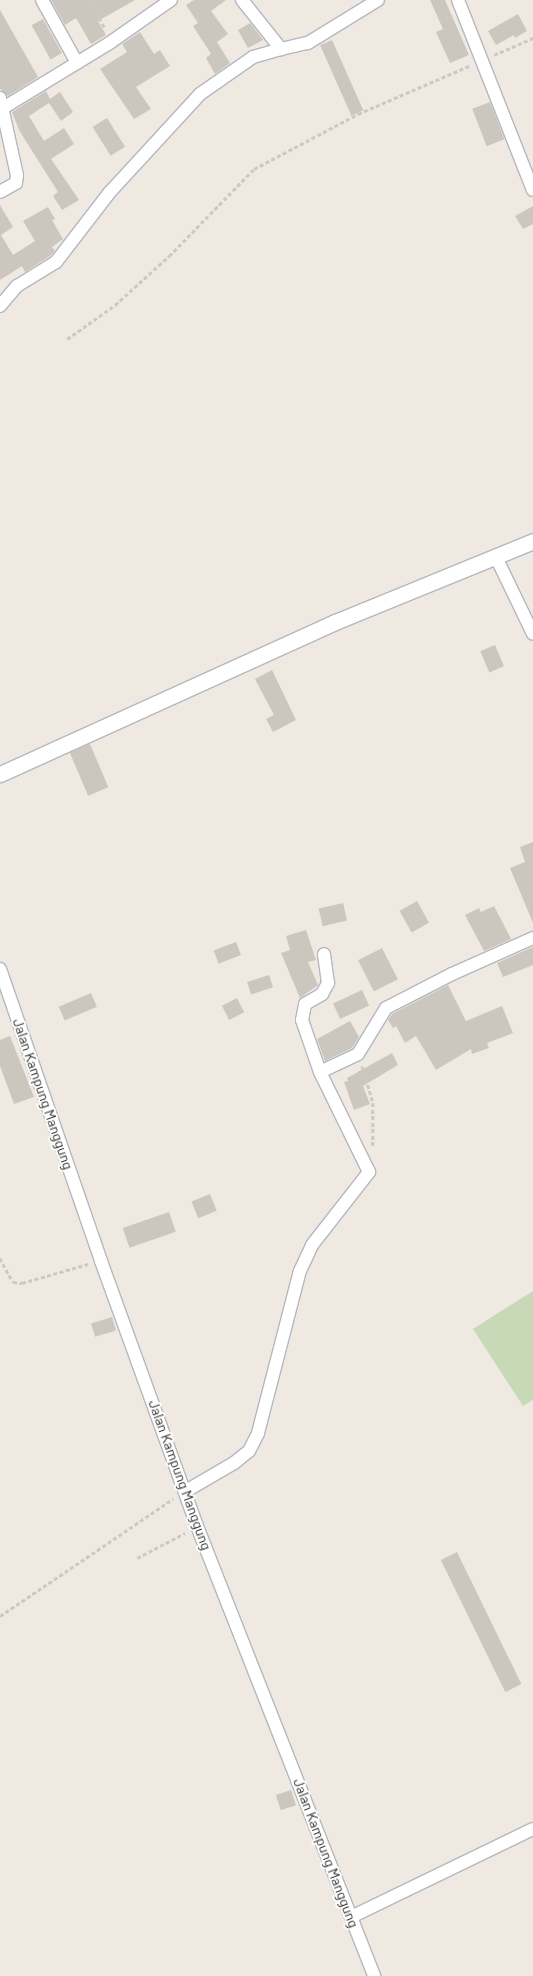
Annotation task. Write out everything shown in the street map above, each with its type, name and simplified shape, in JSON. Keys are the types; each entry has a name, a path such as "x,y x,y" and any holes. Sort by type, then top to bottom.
{"street":[{"path":"42,0 77,63"},
{"path":"242,0 281,48"},
{"path":"0,306 17,286 56,262 110,192 200,94 253,58 281,48 296,47 318,39 378,0"},
{"path":"458,0 533,190"},
{"path":"0,192 16,183 17,174 1,101 77,63 111,42 162,2"},
{"path":"0,774 335,622 533,541"},
{"path":"496,557 533,634"},
{"path":"320,1072 358,1054 386,1008 452,974 533,938"},
{"path":"186,1491 234,1463 249,1451 258,1433 300,1272 312,1245 369,1172 320,1072 302,1020 302,1011 305,1004 322,994 328,983 324,954"},
{"name":"Jalan Kampung Manggung","path":"0,969 101,1261 198,1526 374,1976"},
{"path":"351,1917 533,1829"}],"path":[{"path":"91,0 111,42"},
{"path":"67,339 122,299 169,256 254,169 358,114 533,38"},
{"path":"358,1054 373,1103 373,1149"},
{"path":"0,1258 13,1282 22,1284 101,1261"},
{"path":"0,1616 186,1491"},
{"path":"138,1558 198,1526"}],"green space":[{"path":"533,1291 533,1400 523,1406 473,1329"}],"building":[{"path":"51,0 135,0 98,21 106,35 91,44 76,18 65,25"},
{"path":"194,0 226,0 211,11 228,34 217,42 230,63 215,74 206,58 211,54 193,26 198,23 186,5"},
{"path":"430,0 445,0 469,55 450,63 436,32 443,29"},
{"path":"0,10 38,77 8,96 0,89"},
{"path":"518,14 527,31 515,38 514,35 496,45 488,31"},
{"path":"43,19 62,53 51,59 32,25"},
{"path":"250,23 263,40 248,48 238,30"},
{"path":"140,32 154,54 160,50 170,66 136,87 151,109 134,119 100,69 127,52 122,44"},
{"path":"332,40 363,110 351,116 320,45"},
{"path":"46,91 50,99 60,92 73,112 61,121 49,103 29,116 44,141 64,128 74,144 51,159 79,200 62,210 53,196 58,192 19,130 12,112"},
{"path":"490,102 504,139 487,146 472,109"},
{"path":"107,118 125,147 111,156 93,127"},
{"path":"0,205 13,227 1,235 13,255 35,241 23,221 48,207 55,219 52,220 63,239 52,247 55,251 50,256 25,272 22,266 0,280"},
{"path":"533,206 533,224 523,229 515,216"},
{"path":"495,645 504,666 489,672 480,651"},
{"path":"272,670 296,720 273,732 266,719 274,715 255,679"},
{"path":"90,744 108,787 88,796 70,753"},
{"path":"533,842 533,923 510,868 525,862 520,847"},
{"path":"417,901 429,923 412,933 400,911"},
{"path":"343,903 347,921 323,926 319,909"},
{"path":"494,906 511,939 484,951 465,915 479,908 481,912"},
{"path":"306,930 316,960 308,962 318,985 300,998 281,953 290,950 286,936"},
{"path":"236,942 241,955 219,964 214,951"},
{"path":"533,947 533,965 503,977 497,963"},
{"path":"382,948 398,979 374,991 358,960"},
{"path":"269,975 273,987 251,994 247,982"},
{"path":"448,985 466,1021 502,1006 513,1033 487,1043 489,1048 472,1054 471,1049 436,1070 416,1036 405,1043 396,1026 393,1028 388,1020 392,1014"},
{"path":"362,990 369,1005 340,1019 333,1004"},
{"path":"91,993 97,1007 65,1020 59,1007"},
{"path":"237,998 244,1012 229,1020 222,1006"},
{"path":"350,1021 359,1037 352,1048 325,1061 317,1039"},
{"path":"10,1036 34,1097 14,1104 0,1066 0,1040"},
{"path":"392,1053 398,1065 363,1086 370,1104 354,1110 344,1082 348,1081 347,1078"},
{"path":"210,1194 217,1211 198,1218 191,1201"},
{"path":"169,1212 176,1232 130,1248 123,1228"},
{"path":"112,1317 116,1330 95,1337 91,1323"},
{"path":"457,1552 521,1684 505,1692 441,1560"},
{"path":"291,1790 296,1805 281,1810 276,1795"}]}
